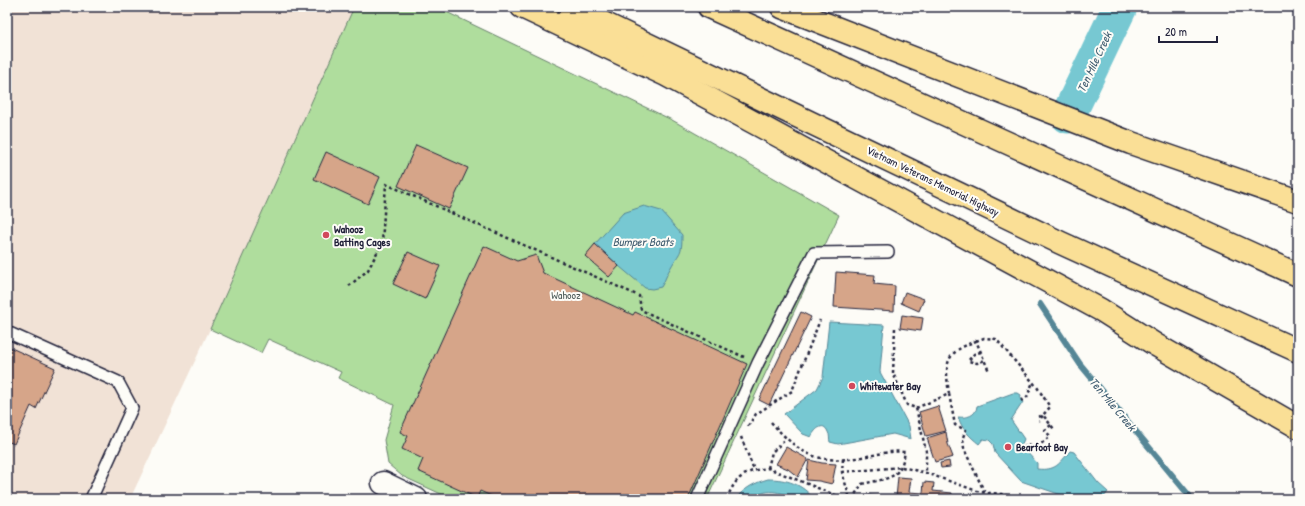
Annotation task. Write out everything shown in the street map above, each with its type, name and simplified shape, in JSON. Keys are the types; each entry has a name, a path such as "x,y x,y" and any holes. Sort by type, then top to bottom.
{"highway":[{"path":"522,7 666,75 1102,310 1156,344 1298,427"},
{"name":"Vietnam Veterans Memorial Highway","path":"570,7 1054,240 1298,351"},
{"path":"710,7 1298,276"},
{"path":"782,7 1131,143 1298,201"}],"street":[{"path":"383,483 416,499"}],"lane":[{"path":"697,499 758,363 814,253 888,252"},
{"path":"7,332 118,382 124,390 132,408 91,499"}],"path":[{"path":"349,286 368,270 382,243 386,184 639,296 641,310 750,360"},
{"path":"754,470 741,437 756,414 792,391 820,320"},
{"path":"895,328 893,373 907,405 916,408 949,394"},
{"path":"986,493 962,444 966,430 955,425 946,370 950,357 960,347 984,338 996,339 1033,382 1050,407 1039,421"},
{"path":"976,341 988,364 989,371"},
{"path":"981,352 974,354 968,361 977,363 985,360"},
{"path":"1021,401 1027,397 1033,382"},
{"path":"916,408 926,451 926,473"},
{"path":"1038,417 1043,415"},
{"path":"1043,415 1054,429"},
{"path":"771,422 786,439 803,453 829,460 861,458 895,450 905,452 902,467 893,476 862,484 851,499"},
{"path":"1024,448 1028,444 1034,450 1050,436 1045,430 1051,425"},
{"path":"768,468 772,452 786,439"},
{"path":"843,459 842,472 851,499"},
{"path":"842,472 902,467 926,473 986,493 1001,494 1019,499"},
{"path":"727,499 737,478 754,470 768,468 845,499"},
{"path":"1001,494 1001,499"}],"shaded area":[{"path":"7,7 354,7 210,329 130,499 7,499"}],"green space":[{"name":"Wahooz","path":"354,7 436,7 672,120 839,215 707,499 452,499 402,476 388,464 384,440 394,405 338,378 341,372 268,339 261,353 210,329"}],"water":[{"name":"Bumper Boats","path":"644,206 661,211 682,235 682,246 680,252 661,287 652,289 645,288 594,245 623,213"},
{"name":"Whitewater Bay","path":"829,322 884,325 880,372 909,426 911,439 893,434 838,444 830,442 829,433 824,427 816,430 811,437 803,434 784,414 817,389 823,377"},
{"name":"Bearfoot Bay","path":"1013,393 1018,393 1021,395 1020,399 1023,402 1011,420 1024,439 1021,446 1037,463 1037,469 1053,468 1060,463 1070,451 1074,452 1098,483 1108,492 1102,499 1073,499 1021,481 995,453 993,444 989,440 983,439 979,444 966,432 958,417 970,416 975,412 977,406"},
{"path":"768,479 794,483 814,499 804,500 784,494 768,492 757,495 752,499 735,499 750,486"}],"building":[{"path":"416,145 468,168 449,209 398,186"},
{"path":"326,152 380,177 368,204 314,179"},
{"path":"595,244 619,266 609,277 585,256"},
{"path":"484,246 517,261 536,255 543,273 633,315 635,312 747,364 688,499 498,499 480,491 477,498 418,471 423,459 402,449 408,436 400,432"},
{"path":"408,252 440,266 425,299 393,284"},
{"path":"836,272 875,275 874,284 895,286 894,311 834,307"},
{"path":"905,292 924,299 919,311 901,303"},
{"path":"801,312 811,317 769,405 759,400"},
{"path":"902,315 923,318 921,331 900,328"},
{"path":"7,346 55,368 36,409 31,406 14,444 7,441"},
{"path":"938,406 946,431 926,436 919,412"},
{"path":"946,432 948,444 953,457 935,462 927,438"},
{"path":"786,447 808,459 798,477 788,469 776,464"},
{"path":"809,460 836,464 832,484 806,480"},
{"path":"949,461 950,467 941,468 940,463"},
{"path":"898,477 911,478 909,492 923,493 924,482 934,483 933,491 952,493 951,499 866,499 867,495 896,498"}],"waterway":[{"name":"Ten Mile Creek","path":"1068,116 1120,7"},
{"name":"Ten Mile Creek","path":"1040,304 1080,364 1192,499"}],"place":[{"name":"Wahooz Batting Cages","path":"326,235"},
{"name":"Whitewater Bay","path":"852,386"},
{"name":"Bearfoot Bay","path":"1008,447"}]}
